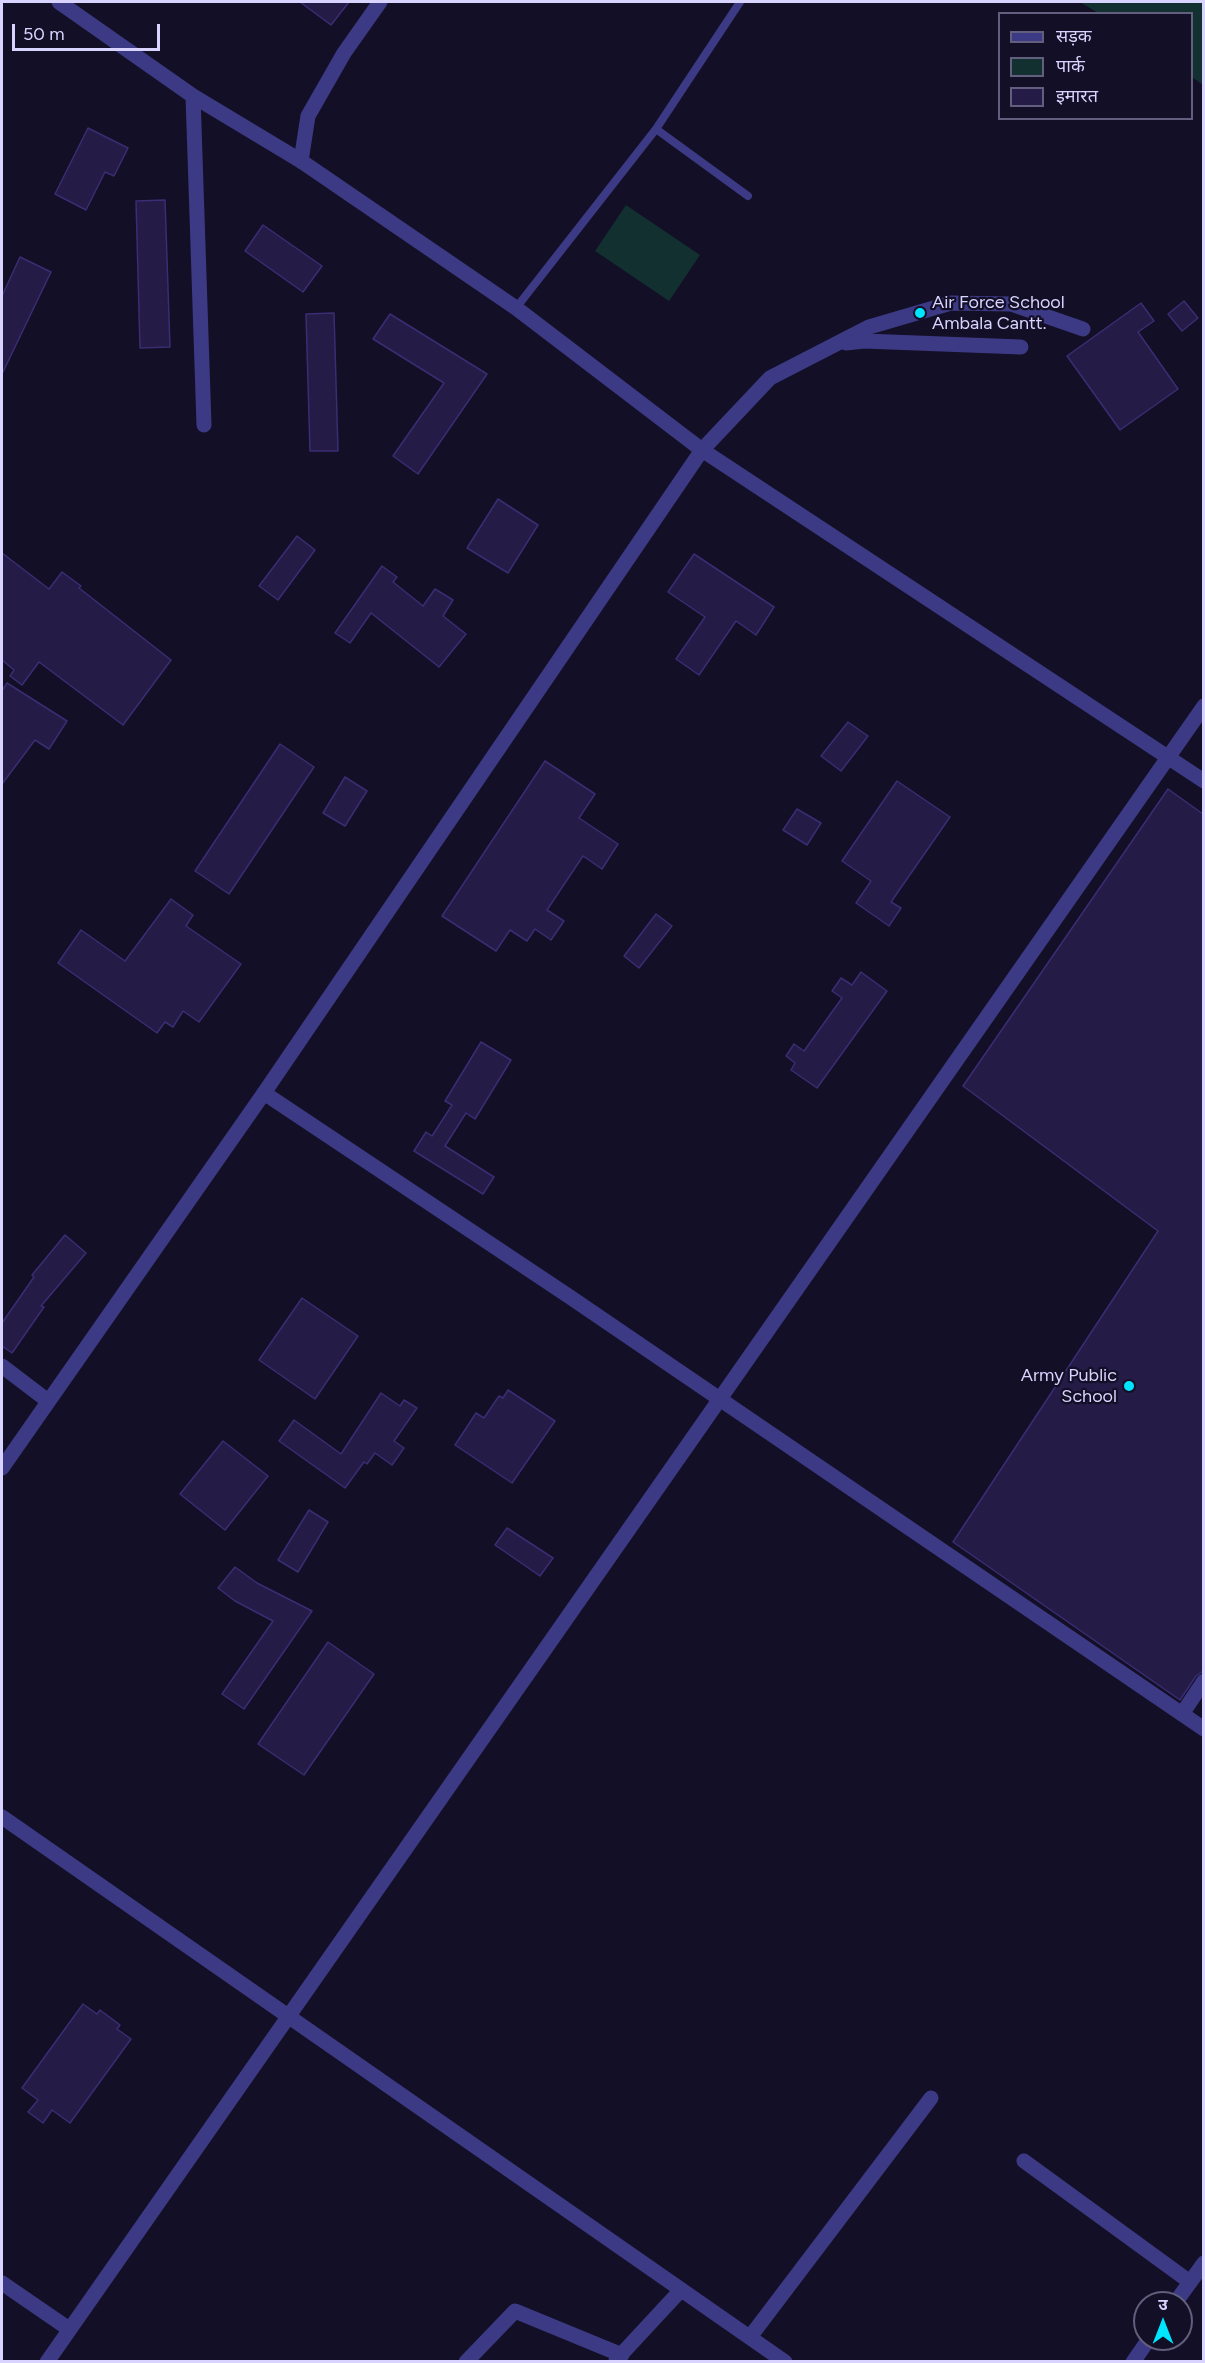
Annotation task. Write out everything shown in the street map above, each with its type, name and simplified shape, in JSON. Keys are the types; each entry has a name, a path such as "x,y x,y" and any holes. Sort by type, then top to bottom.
{"street":[{"path":"59,2 193,96 301,161 516,308 702,450 1203,781"},
{"path":"301,161 308,116 344,53 380,2"},
{"path":"193,96 204,425"},
{"path":"2,1467 264,1094 702,450 770,378 869,327 951,303 1011,304 1083,329"},
{"path":"837,344 864,341 1021,347"},
{"path":"47,2361 1203,706"},
{"path":"264,1094 570,1297 1203,1729"},
{"path":"2,1366 48,1401"},
{"path":"1182,1714 1203,1681"},
{"path":"2,1817 785,2361"},
{"path":"750,2337 931,2098"},
{"path":"1024,2161 1190,2282"},
{"path":"1184,2291 1203,2263"},
{"path":"2,2283 69,2329"},
{"path":"466,2361 515,2311 619,2358 681,2290"}],"lane":[{"path":"516,308 656,129 740,2"},
{"path":"656,129 748,196"}],"green space":[{"path":"1080,2 1203,2 1203,85 1193,78 1193,12 1096,12"},
{"path":"626,205 700,255 669,301 595,251"}],"building":[{"path":"300,2 349,2 331,25"},
{"path":"88,128 128,148 114,176 105,172 86,210 55,194"},
{"path":"165,200 170,347 140,348 136,201"},
{"path":"263,225 322,266 303,292 245,251"},
{"path":"20,257 51,272 2,374 2,296"},
{"path":"1184,301 1198,318 1182,331 1168,314"},
{"path":"1141,303 1154,321 1138,332 1178,389 1120,430 1067,356"},
{"path":"334,313 338,451 310,451 306,314"},
{"path":"390,314 487,374 418,474 393,456 444,383 373,339"},
{"path":"498,499 538,525 508,573 467,548"},
{"path":"297,536 315,550 278,600 259,586"},
{"path":"2,553 49,589 62,572 171,660 123,725 39,662 22,685 10,676 14,670 2,660"},
{"path":"694,554 774,607 756,635 736,621 699,675 676,659 705,617 668,592"},
{"path":"382,566 397,577 393,582 423,606 435,589 453,600 443,616 466,634 439,667 371,613 350,643 335,633"},
{"path":"7,683 67,721 49,749 35,740 2,784 2,691"},
{"path":"848,722 868,736 841,771 821,756"},
{"path":"280,744 314,767 229,894 195,871"},
{"path":"545,761 595,794 579,818 618,844 602,869 583,856 547,910 564,921 551,940 535,929 527,941 510,930 496,951 442,916"},
{"path":"345,777 367,791 345,826 323,813"},
{"path":"897,781 950,817 891,902 901,908 889,926 856,903 871,881 842,861"},
{"name":"Army Public School","path":"1168,789 1203,814 1203,1671 1196,1676 1180,1700 953,1542 1158,1231 963,1086"},
{"path":"797,809 821,823 807,845 783,830"},
{"path":"171,899 193,915 186,926 241,964 199,1022 183,1011 173,1027 165,1022 157,1033 58,963 81,930 125,961"},
{"path":"656,914 672,926 639,968 624,956"},
{"path":"861,972 887,991 817,1088 791,1070 795,1063 786,1056 794,1044 804,1051 842,998 832,991 841,978 852,985"},
{"path":"481,1042 511,1060 475,1119 466,1113 445,1146 494,1177 483,1194 414,1151 426,1132 432,1136 452,1105 445,1101"},
{"path":"65,1235 86,1253 41,1306 44,1307 12,1353 2,1346 2,1323 34,1277 32,1275"},
{"path":"302,1298 358,1336 315,1399 259,1360"},
{"path":"508,1390 555,1421 512,1483 455,1445 476,1413 484,1418 499,1396 503,1398"},
{"path":"381,1393 400,1406 404,1400 417,1408 394,1441 404,1448 392,1465 375,1453 367,1464 364,1462 345,1488 279,1441 294,1420 341,1454"},
{"path":"223,1441 268,1476 225,1530 180,1494"},
{"path":"309,1510 328,1522 298,1572 278,1560"},
{"path":"507,1528 553,1558 540,1576 495,1545"},
{"path":"235,1567 257,1583 312,1611 244,1709 222,1694 273,1621 235,1601 218,1588"},
{"path":"328,1642 374,1674 304,1775 258,1744"},
{"path":"83,2004 97,2014 100,2010 120,2025 117,2029 131,2039 70,2123 52,2110 43,2123 28,2112 38,2100 22,2088"}],"place":[{"name":"Air Force School Ambala Cantt.","path":"920,313"},
{"name":"Army Public School","path":"1129,1386"}]}
